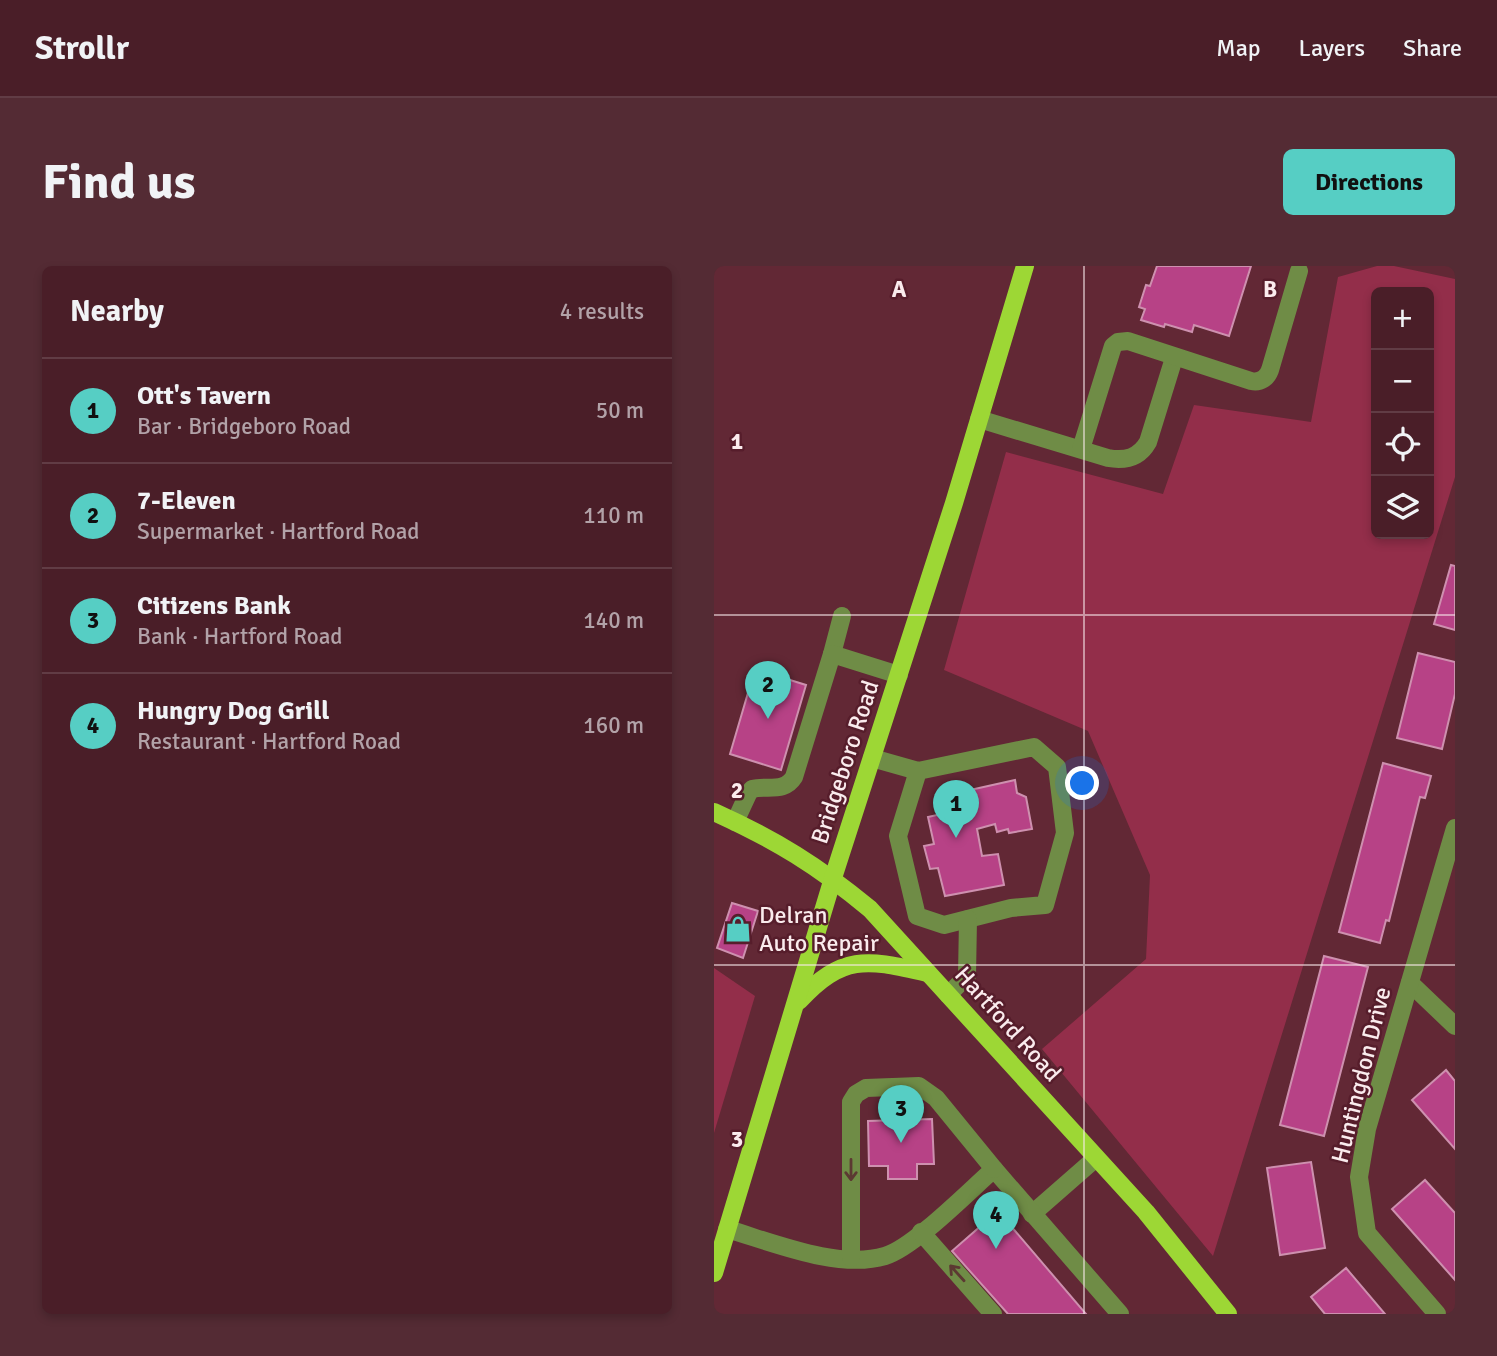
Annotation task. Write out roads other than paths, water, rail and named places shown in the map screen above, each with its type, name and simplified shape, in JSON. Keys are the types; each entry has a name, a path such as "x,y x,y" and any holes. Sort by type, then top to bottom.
{"main road":[{"name":"Bridgeboro Road","path":"714,1273 833,878 899,675 1025,266"},
{"name":"Hartford Road","path":"714,812 797,854 833,878 870,909 1146,1212 1228,1314"},
{"path":"795,1005 814,984 833,971 853,964 868,961 928,973"}],"street":[{"path":"1081,449 1115,343 1128,341 1251,382 1262,380 1270,370 1299,271"},
{"path":"979,419 1117,459 1133,457 1144,449 1174,358"},
{"path":"735,822 752,789 782,787 788,785 794,777 842,616"},
{"path":"832,654 899,675"},
{"path":"872,758 918,771 1034,747 1057,767 1065,833 1045,905 1011,908 944,925 917,916 898,836 918,771"},
{"name":"Huntingdon Drive","path":"1437,1314 1367,1233 1359,1177 1367,1129 1455,828"},
{"path":"948,995 967,976 968,919"},
{"path":"1410,983 1455,1026"},
{"path":"851,1258 851,1102 856,1094 866,1088 919,1086 936,1098 1119,1314"},
{"path":"1032,1214 1096,1157"},
{"path":"727,1229 815,1254 868,1259 887,1255 910,1242 994,1169"},
{"path":"921,1232 993,1314"}],"place":[{"name":"7-Eleven","path":"768,719"},
{"name":"Ott's Tavern","path":"956,838"},
{"name":"Delran Auto Repair","path":"738,929"},
{"name":"Citizens Bank","path":"901,1143"},
{"name":"Hungry Dog Grill","path":"996,1249"}]}
